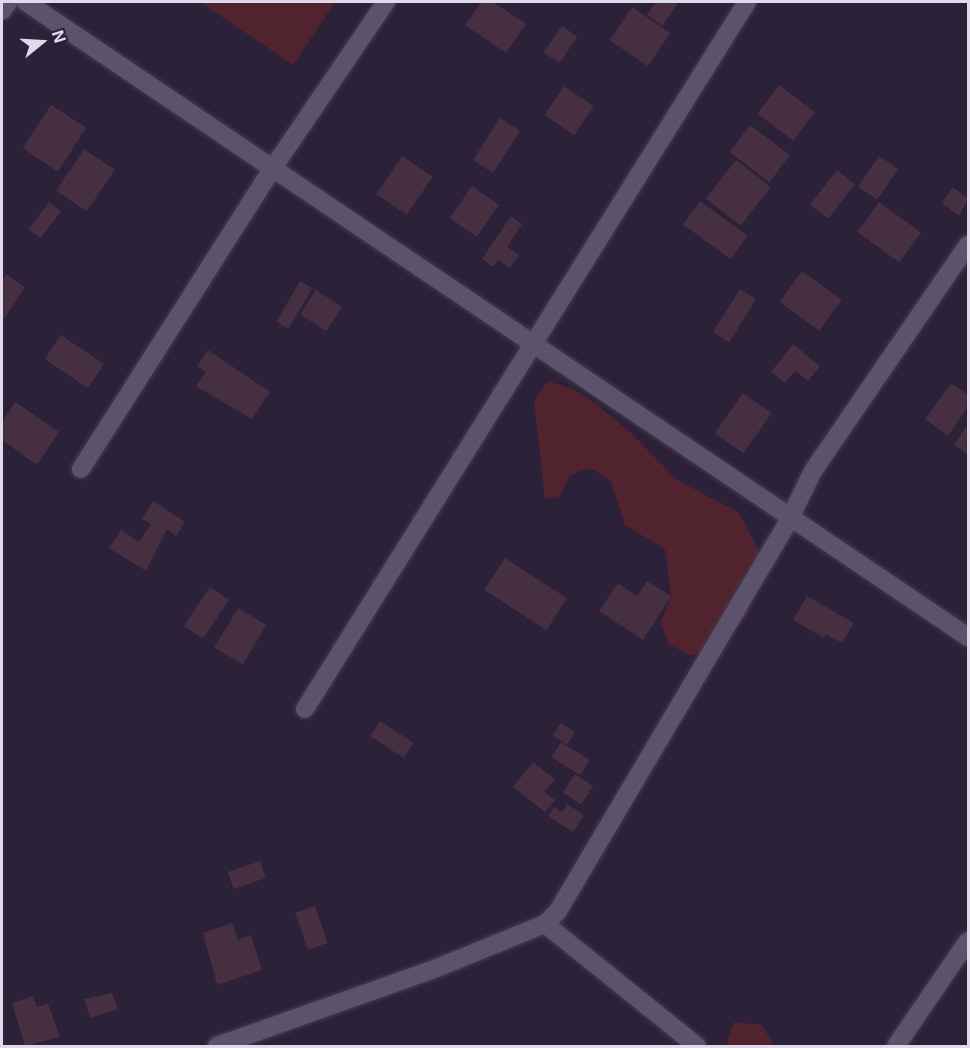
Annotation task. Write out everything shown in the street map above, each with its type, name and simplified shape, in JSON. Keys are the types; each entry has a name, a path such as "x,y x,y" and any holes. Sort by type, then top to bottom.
{"street":[{"path":"2,11 8,2"},
{"path":"26,2 969,637"},
{"path":"81,469 273,168 386,2"},
{"path":"305,709 747,2"},
{"path":"217,1047 432,970 543,925 567,897 790,518 813,471 844,420 969,245"},
{"path":"543,925 697,1047"},
{"path":"896,1047 967,945"}],"shaded area":[{"path":"200,2 335,2 293,65"},
{"path":"548,381 573,389 594,402 629,431 677,480 738,512 759,550 762,573 746,617 714,654 690,655 668,644 661,622 671,596 665,549 625,525 610,480 590,468 570,475 560,496 545,499 534,401"},
{"path":"734,1022 762,1025 774,1046 726,1046"}],"building":[{"path":"481,2 493,2 526,24 506,53 465,25"},
{"path":"656,2 679,2 662,26 647,15"},
{"path":"632,7 670,33 648,66 610,40"},
{"path":"562,26 578,37 559,63 544,52"},
{"path":"779,85 815,112 793,141 757,114"},
{"path":"564,86 594,106 574,135 544,115"},
{"path":"51,105 86,128 58,171 23,149"},
{"path":"500,118 520,131 493,173 473,160"},
{"path":"750,125 790,155 769,182 730,152"},
{"path":"84,149 115,170 87,211 56,190"},
{"path":"402,156 433,177 407,215 376,194"},
{"path":"879,156 898,169 877,200 858,187"},
{"path":"736,160 771,187 741,226 706,199"},
{"path":"837,170 855,184 828,219 810,205"},
{"path":"472,186 499,205 477,237 450,218"},
{"path":"953,187 968,199 959,216 942,203"},
{"path":"700,201 748,236 731,259 683,224"},
{"path":"49,202 61,211 41,238 29,229"},
{"path":"879,202 921,233 899,262 857,232"},
{"path":"511,216 522,224 507,247 519,255 510,268 498,260 493,267 482,259"},
{"path":"802,271 842,300 819,331 780,302"},
{"path":"6,274 25,287 2,322 2,281"},
{"path":"300,281 312,288 289,329 276,322"},
{"path":"740,289 756,299 729,342 713,332"},
{"path":"316,290 342,307 326,331 300,314"},
{"path":"61,335 104,364 88,388 45,359"},
{"path":"793,344 820,366 808,381 795,371 785,383 771,372"},
{"path":"208,350 270,392 252,419 196,386 206,372 197,366"},
{"path":"951,383 968,395 968,406 948,436 925,419"},
{"path":"743,393 772,413 744,453 715,433"},
{"path":"15,402 59,432 37,465 2,440 2,422"},
{"path":"968,424 968,455 954,445"},
{"path":"153,501 185,522 176,536 167,529 146,571 109,548 121,530 139,542 151,524 142,519"},
{"path":"505,558 567,598 546,630 484,590"},
{"path":"647,581 671,596 643,640 599,611 618,583 637,596"},
{"path":"210,587 229,600 203,639 184,626"},
{"path":"807,596 854,623 842,643 826,634 824,638 793,620"},
{"path":"238,608 266,625 243,664 214,647"},
{"path":"380,721 414,743 404,758 370,736"},
{"path":"561,723 575,732 567,745 553,736"},
{"path":"561,742 590,760 580,775 551,757"},
{"path":"533,762 555,779 544,792 555,800 545,812 513,787"},
{"path":"575,774 593,786 581,805 563,792"},
{"path":"567,804 584,815 573,832 548,816 554,807 562,812"},
{"path":"260,861 266,878 234,889 228,872"},
{"path":"315,906 328,943 308,950 295,913"},
{"path":"232,923 238,940 251,935 262,970 217,985 203,933"},
{"path":"112,993 118,1009 90,1018 84,999"},
{"path":"33,996 37,1007 48,1004 60,1037 25,1046 12,1003"}]}
